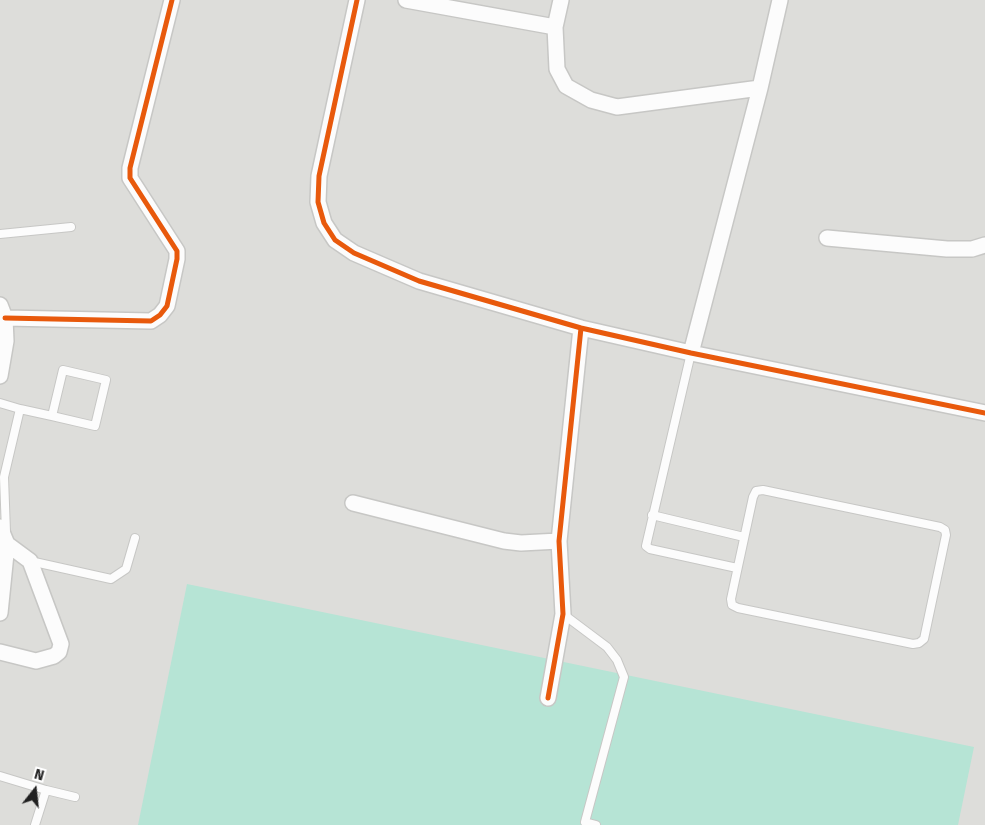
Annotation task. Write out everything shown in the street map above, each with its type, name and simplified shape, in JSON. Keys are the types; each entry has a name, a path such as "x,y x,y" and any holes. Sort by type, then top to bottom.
{"street":[{"path":"0,376 6,341 3,312 151,321 160,315 167,306 177,252 130,178 130,168 172,0"},
{"path":"357,0 319,176 318,202 324,223 336,240 354,253 419,281 580,328 691,353 985,413"},
{"path":"406,0 555,27"},
{"path":"561,0 555,27 556,69 566,86 591,100 617,107 760,88"},
{"path":"691,353 760,88 780,0"},
{"path":"827,238 947,249 972,249 985,245"},
{"path":"548,698 563,614 559,541 580,328"},
{"path":"353,503 504,541 521,543 559,541"},
{"path":"0,527 7,544 0,613"},
{"path":"0,652 36,661 54,656 59,652 61,644 30,561 7,544"}],"lane":[{"path":"0,234 71,227"},
{"path":"691,353 646,546 650,549 737,568"},
{"path":"0,403 52,416 95,426 106,380 63,370 52,416"},
{"path":"7,544 4,477 20,408"},
{"path":"762,490 940,527 944,530 946,536 924,639 919,643 913,644 738,608 732,604 731,599 744,537 753,497 756,491 762,490"},
{"path":"652,515 744,537"},
{"path":"30,561 111,579 126,569 135,538"},
{"path":"563,614 607,647 617,660 624,677 585,822 596,825"},
{"path":"0,776 75,798"},
{"path":"36,825 46,790"}],"shaded area":[{"path":"0,0 985,0 985,825 0,825"}],"green space":[{"path":"187,584 974,747 958,825 138,825"}],"cycle path":[{"path":"5,318 151,321 160,315 167,306 177,251 130,178 130,168 172,0"},
{"path":"357,0 319,176 318,202 324,223 335,240 354,253 419,281 581,328 691,353 985,413"},
{"path":"548,698 563,614 559,541 581,328"}]}
